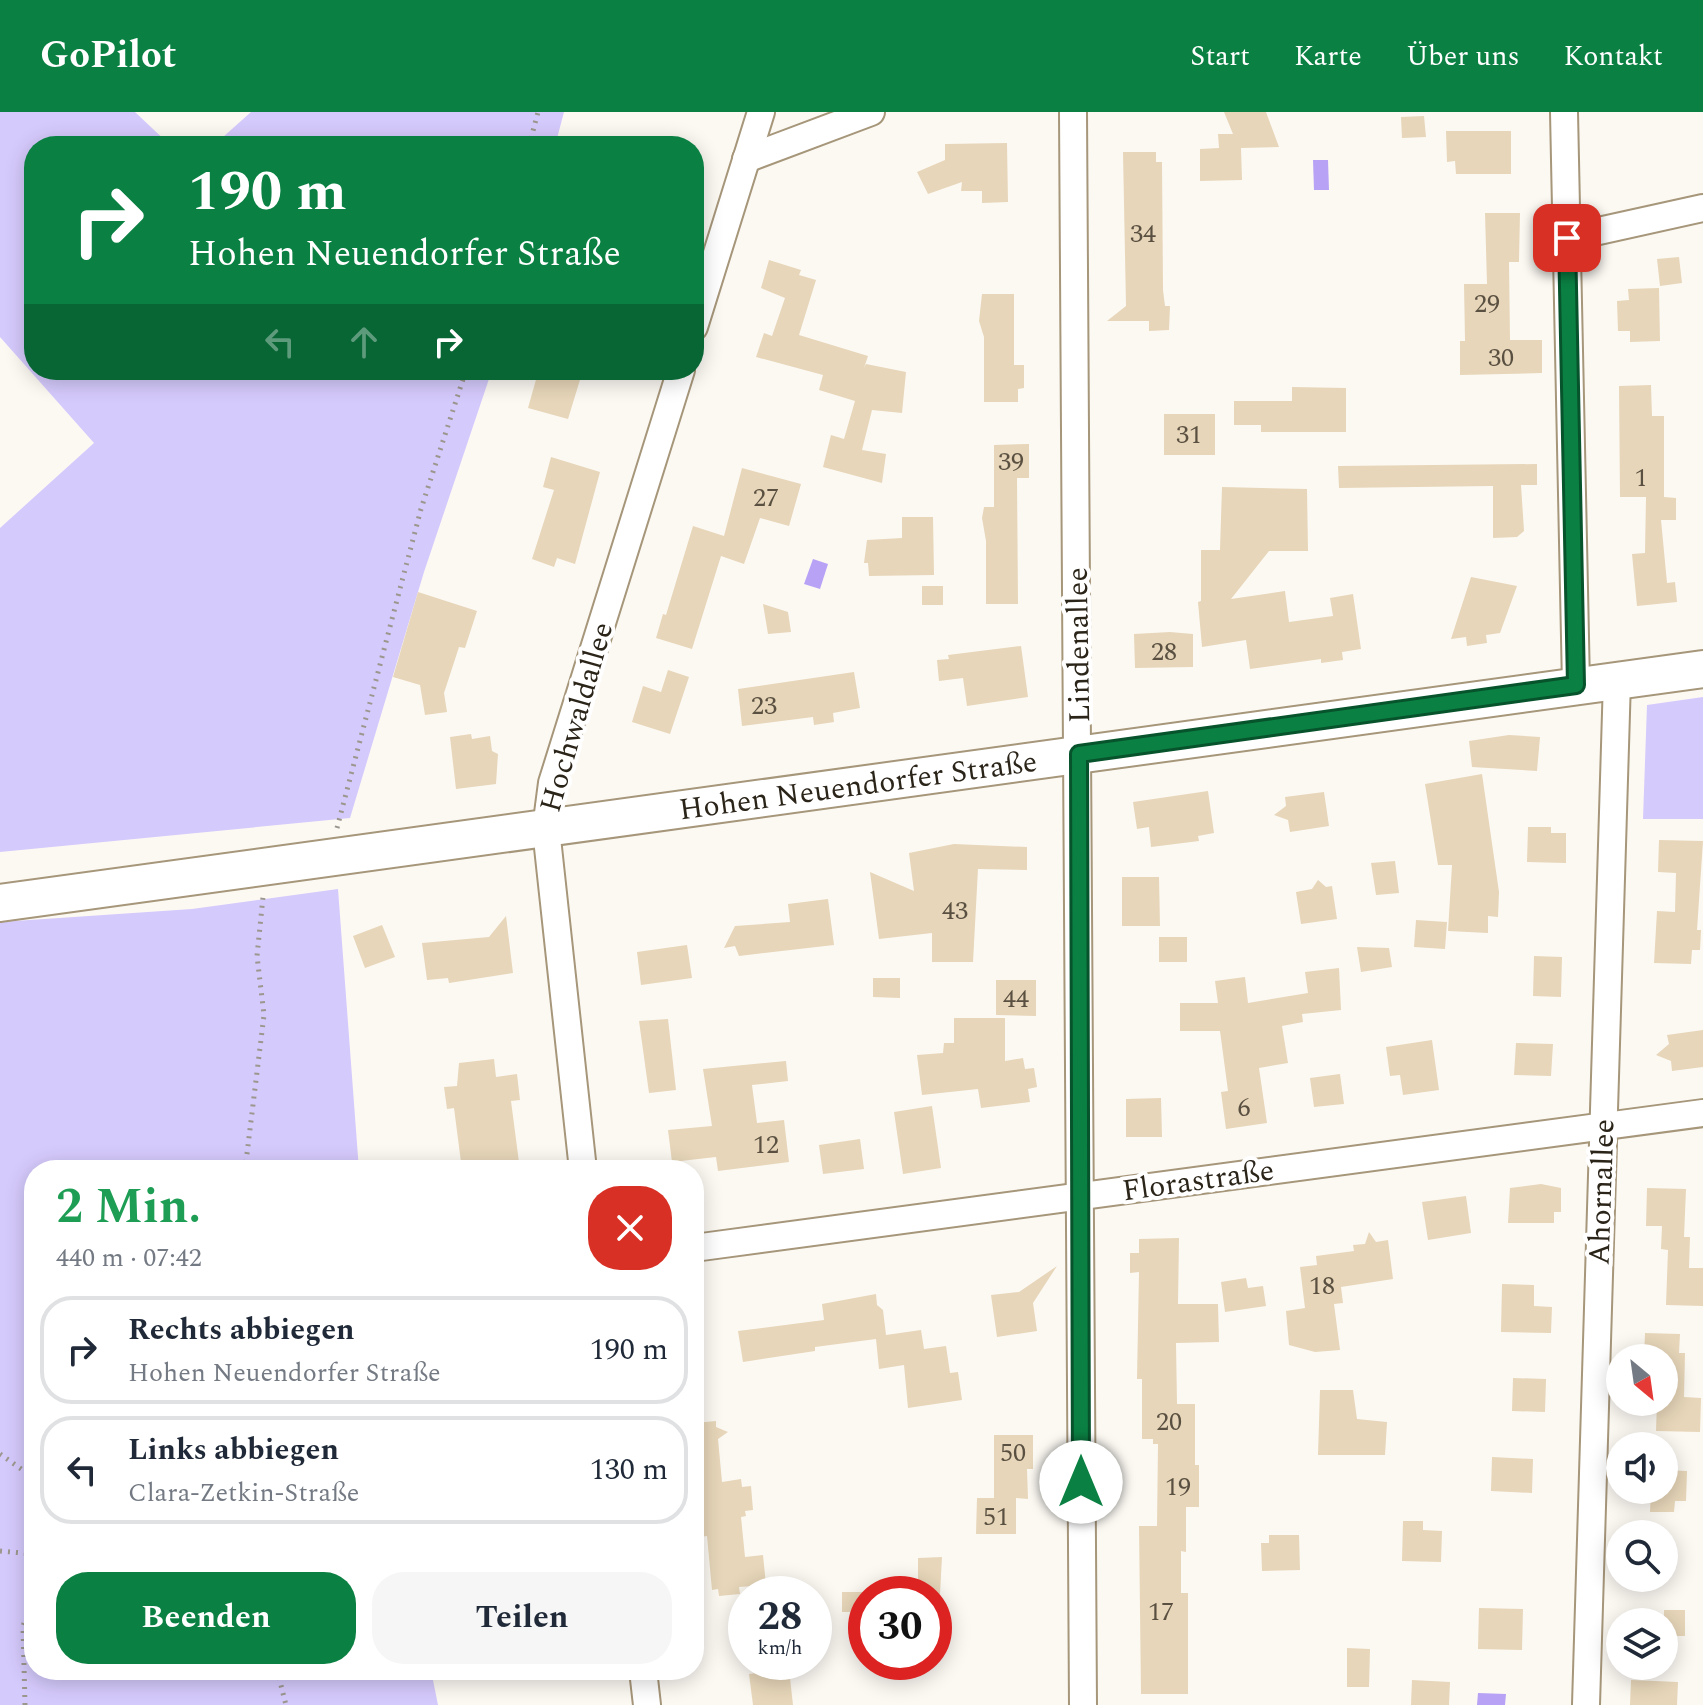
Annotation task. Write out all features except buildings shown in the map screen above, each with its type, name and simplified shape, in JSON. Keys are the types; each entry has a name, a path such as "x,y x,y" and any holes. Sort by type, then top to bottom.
{"main road":[{"name":"Hohen Neuendorfer Straße","path":"0,903 205,878 1703,669"}],"street":[{"path":"704,295 761,112"},
{"path":"746,159 871,112"},
{"name":"Lindenallee","path":"1073,112 1083,1705"},
{"path":"1564,112 1576,685"},
{"path":"1567,238 1703,208"},
{"name":"Hochwaldallee","path":"582,1160 546,829 552,783 678,380"},
{"name":"Ahornallee","path":"1586,1705 1617,680"},
{"name":"Florastraße","path":"704,1247 1703,1113"},
{"path":"644,1680 647,1705"}],"path":[{"path":"532,136 538,112"},
{"path":"329,860 421,509 463,380"},
{"path":"246,1160 264,1015 257,956 263,897 273,868"},
{"path":"0,1454 24,1471"},
{"path":"0,1551 24,1553"},
{"path":"24,1623 24,1666"},
{"path":"24,1680 25,1705"},
{"path":"280,1680 286,1705"}],"shaded area":[{"path":"0,112 135,112 160,136 24,136 24,364 0,337"},
{"path":"251,112 564,112 558,136 224,136"},
{"path":"1313,160 1328,160 1329,190 1314,190"},
{"path":"38,380 489,380 424,572 350,818 0,852 0,528 94,443"},
{"path":"813,559 828,564 820,589 804,584"},
{"path":"1703,697 1703,819 1643,819 1647,705"},
{"path":"338,889 358,1160 24,1160 24,1680 433,1680 438,1705 0,1705 0,922 192,909"},
{"path":"1478,1693 1506,1694 1505,1705 1477,1705"}],"route":[{"path":"1081,1482 1079,754 1576,685 1567,238"}]}
